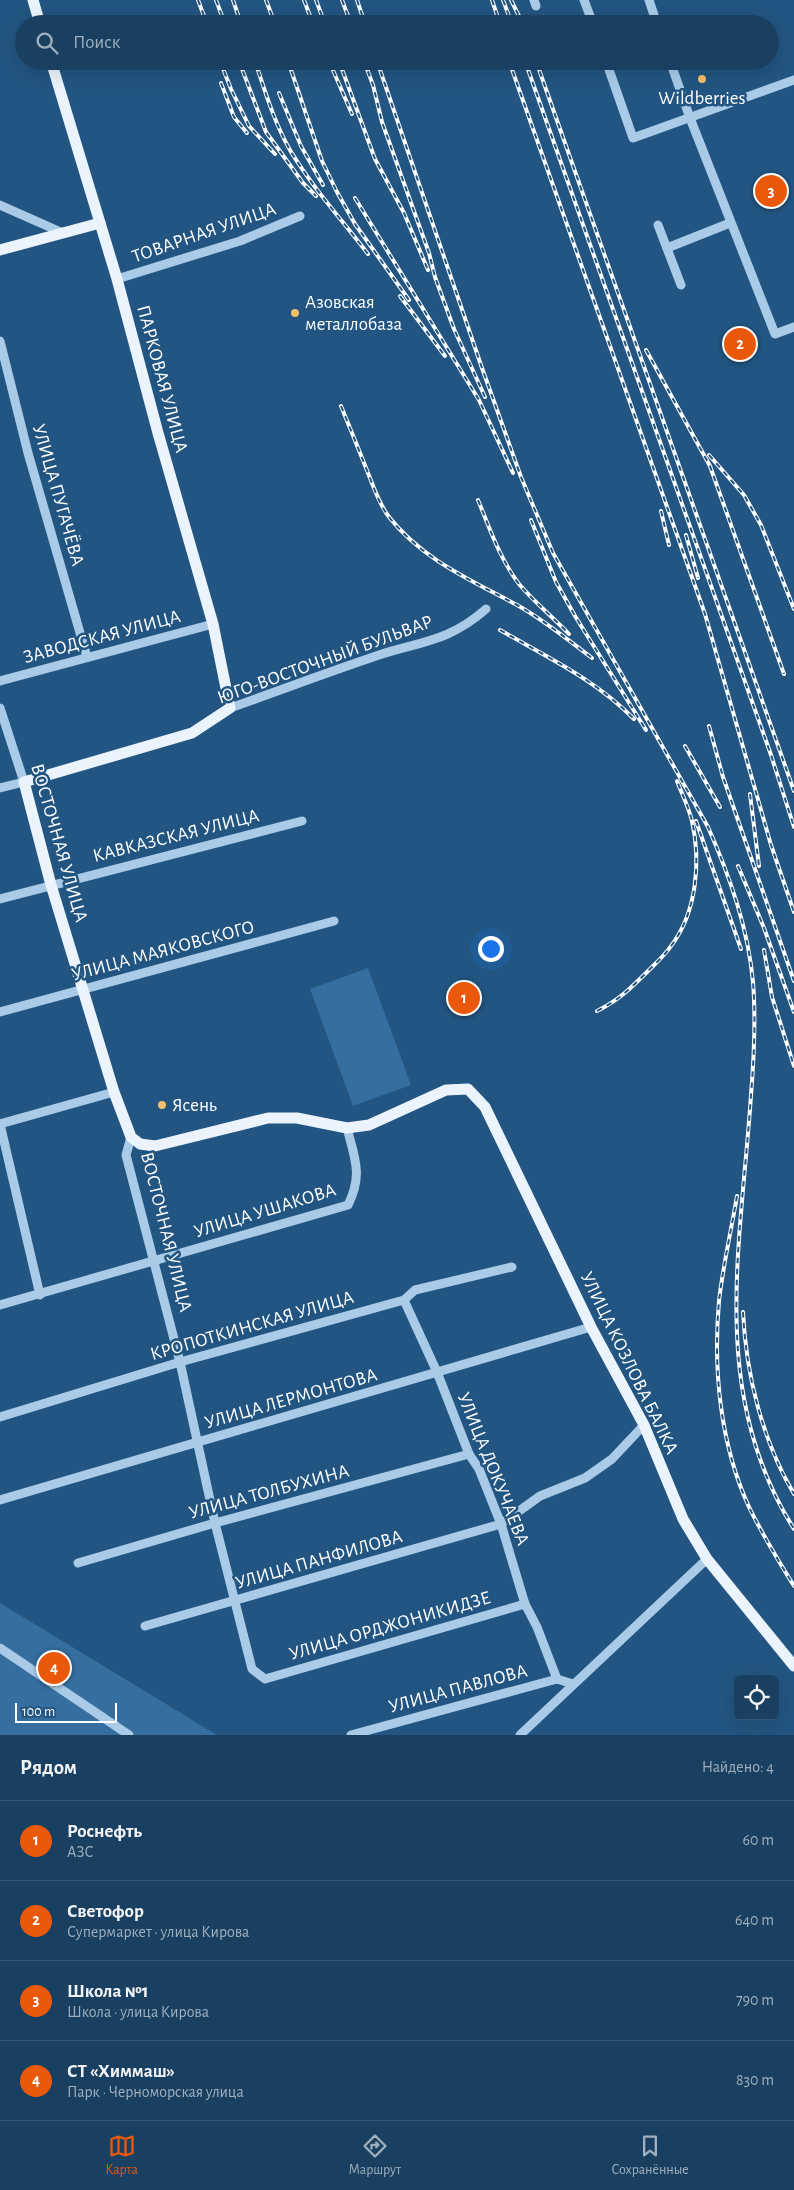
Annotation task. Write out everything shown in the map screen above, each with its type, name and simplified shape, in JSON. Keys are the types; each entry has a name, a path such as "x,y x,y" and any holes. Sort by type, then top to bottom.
{"main road":[{"path":"33,0 37,15"},
{"name":"ПАРКОВАЯ УЛИЦА","path":"53,70 117,279 158,433 213,624 230,708"},
{"path":"0,250 100,223"},
{"name":"ЮГО-ВОСТОЧНЫЙ БУЛЬВАР","path":"24,782 192,733 230,708"},
{"name":"ВОСТОЧНАЯ УЛИЦА","path":"24,782 52,884 114,1092 131,1138"},
{"name":"УЛИЦА КОЗЛОВА БАЛКА","path":"347,1128 369,1125 446,1090 468,1089 485,1107 591,1327 644,1425 675,1504 708,1559 794,1666"},
{"path":"131,1138 140,1144 155,1146 268,1118 297,1118 347,1128"}],"street":[{"path":"584,0 590,15"},
{"path":"649,0 654,15"},
{"path":"609,70 633,138 794,80"},
{"path":"673,70 730,223 775,334 794,327"},
{"path":"0,205 63,233"},
{"name":"ТОВАРНАЯ УЛИЦА","path":"117,279 240,241 300,216"},
{"path":"667,248 730,223"},
{"path":"658,225 681,285"},
{"name":"УЛИЦА ПУГАЧЁВА","path":"0,341 28,453 87,658"},
{"name":"ЮГО-ВОСТОЧНЫЙ БУЛЬВАР","path":"230,708 382,654 440,639 470,623 486,609"},
{"name":"ЗАВОДСКАЯ УЛИЦА","path":"0,681 213,624"},
{"name":"ВОСТОЧНАЯ УЛИЦА","path":"0,708 24,782"},
{"name":"ЮГО-ВОСТОЧНЫЙ БУЛЬВАР","path":"0,788 24,782"},
{"name":"КАВКАЗСКАЯ УЛИЦА","path":"0,899 52,884 302,821"},
{"name":"УЛИЦА МАЯКОВСКОГО","path":"0,1012 334,922"},
{"path":"40,1295 0,1124 114,1092"},
{"name":"УЛИЦА УШАКОВА","path":"0,1305 348,1205 356,1189 357,1164 347,1128"},
{"name":"ВОСТОЧНАЯ УЛИЦА","path":"131,1138 126,1155 180,1362 215,1523 252,1669 265,1679"},
{"name":"КРОПОТКИНСКАЯ УЛИЦА","path":"0,1417 180,1362 404,1300 415,1290 512,1267"},
{"name":"УЛИЦА ДОКУЧАЕВА","path":"404,1300 437,1372 469,1454 479,1469 501,1524 524,1604 537,1627 557,1679"},
{"name":"УЛИЦА ЛЕРМОНТОВА","path":"0,1500 591,1327"},
{"name":"УЛИЦА ПАНФИЛОВА","path":"145,1626 501,1524 540,1496 585,1478 612,1459 644,1425"},
{"name":"УЛИЦА ТОЛБУХИНА","path":"78,1564 215,1523 469,1454"},
{"path":"520,1735 708,1559"},
{"name":"УЛИЦА ОРДЖОНИКИДЗЕ","path":"265,1679 524,1604"},
{"path":"0,1648 129,1735"},
{"name":"УЛИЦА ПАВЛОВА","path":"352,1735 557,1679 573,1684"}],"shaded area":[{"path":"368,968 411,1085 353,1106 310,989"},
{"path":"0,1603 217,1735 0,1735"}],"railway":[{"path":"198,0 204,15"},
{"path":"216,0 222,15"},
{"path":"233,0 238,15"},
{"path":"266,0 272,15"},
{"path":"304,0 310,15"},
{"path":"316,0 322,15"},
{"path":"342,0 348,15"},
{"path":"357,0 362,15"},
{"path":"492,0 497,15"},
{"path":"503,0 509,15"},
{"path":"511,0 518,15"},
{"path":"224,70 249,126 275,154"},
{"path":"242,70 266,132 303,183 316,196"},
{"path":"258,70 266,95 290,150 317,190 368,254"},
{"path":"291,70 322,161 337,192 355,224 409,300"},
{"path":"333,70 352,114"},
{"path":"342,70 375,159 404,213 428,270"},
{"path":"367,70 382,122 429,253 435,277 454,329 485,397"},
{"path":"380,70 521,477 553,553 708,827 737,903 751,962 754,996 754,1053 738,1263 736,1318 740,1372 750,1425 767,1477 794,1529"},
{"path":"512,70 705,614 771,845 794,912"},
{"path":"528,70 771,755 794,827"},
{"path":"539,70 794,791"},
{"path":"221,83 234,117 247,133"},
{"path":"279,93 301,146 323,185"},
{"path":"355,198 479,400 513,473"},
{"path":"400,296 445,356"},
{"path":"646,350 710,466 784,674"},
{"path":"341,406 385,512 402,532 448,568 527,611 556,630 592,658"},
{"path":"709,455 744,495 761,525 794,609"},
{"path":"478,500 496,544 512,574 525,591 569,634"},
{"path":"661,511 669,545"},
{"path":"531,520 556,582 646,730"},
{"path":"686,535 698,578"},
{"path":"500,630 604,692 634,719"},
{"path":"709,726 723,777 794,981"},
{"path":"685,746 720,807"},
{"path":"597,1011 624,993 660,959 680,933 687,918 695,886 695,836 691,816 677,781"},
{"path":"750,794 759,866"},
{"path":"696,821 741,949"},
{"path":"738,866 764,928 794,1012"},
{"path":"764,950 772,997 794,1066"},
{"path":"737,1196 719,1301 717,1327 718,1379 721,1406 731,1458 739,1483 759,1527 794,1586"},
{"path":"743,1312 748,1359 758,1406 773,1452 794,1494"}],"place":[{"name":"Wildberries","path":"702,79"},
{"name":"Школа №1","path":"771,191"},
{"name":"Азовская металлобаза","path":"295,313"},
{"name":"Светофор","path":"740,344"},
{"name":"Роснефть","path":"464,998"},
{"name":"Ясень","path":"162,1105"},
{"name":"СТ «Химмаш»","path":"54,1668"}]}
